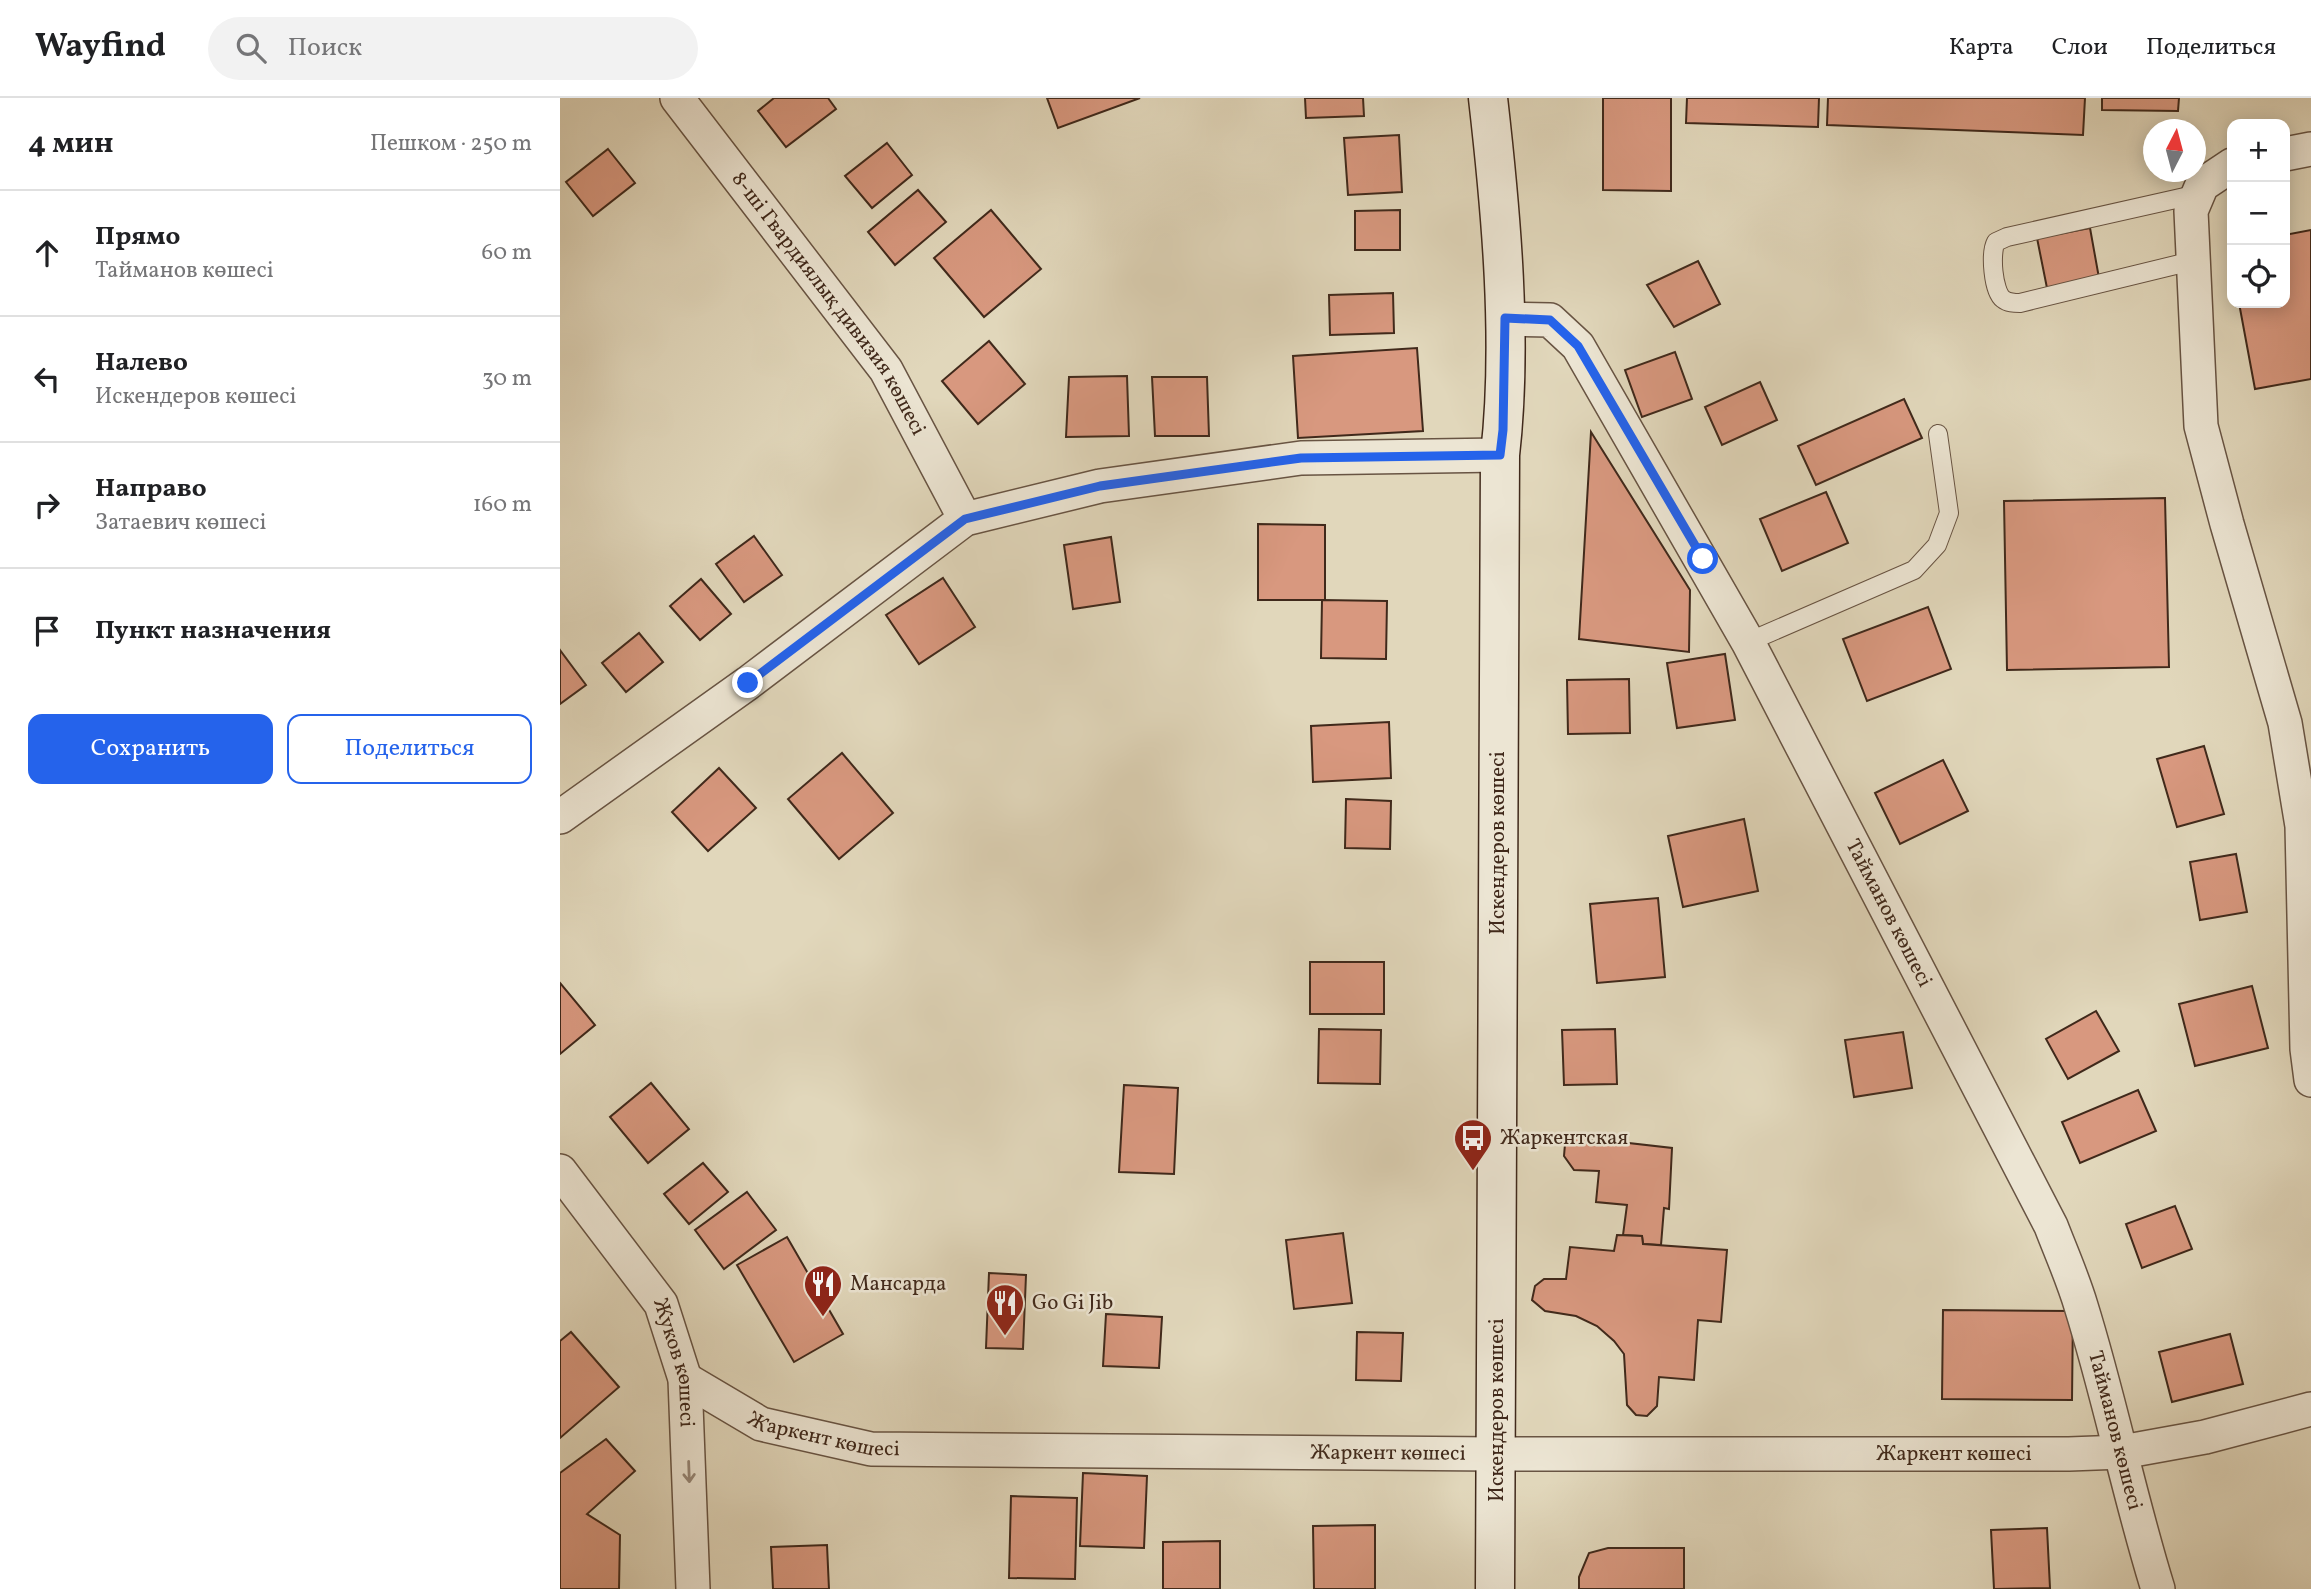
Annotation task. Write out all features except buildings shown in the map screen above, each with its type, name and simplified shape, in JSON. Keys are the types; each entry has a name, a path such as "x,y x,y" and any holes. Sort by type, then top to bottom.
{"street":[{"name":"8-ші Гвардиялық дивизия көшесі","path":"677,98 886,370 965,519"},
{"name":"Искендеров көшесі","path":"1488,98 1505,318 1500,455 1495,1589"},
{"path":"2290,153 2311,149"},
{"path":"2227,168 2202,185 2191,211 2201,426 2285,723 2302,826 2307,1049 2311,1080"},
{"name":"Тайманов көшесі","path":"1505,318 1550,320 1578,346 1748,642 2051,1226 2080,1303 2122,1452 2138,1524 2158,1589"},
{"path":"560,817 748,683 965,519 1100,486 1301,458 1500,455"},
{"name":"Жуков көшесі","path":"560,1171 660,1304 685,1379 693,1589"},
{"name":"Жаркент көшесі","path":"685,1379 761,1424 871,1450 2069,1454 2122,1452 2205,1437 2311,1409"}],"lane":[{"path":"2192,261 2011,303 1998,293 1992,249 1996,242 2007,237 2198,194"},
{"path":"1748,642 1914,569 1937,545 1950,513 1938,433"}],"place":[{"name":"Жаркентская","path":"1473,1172"},
{"name":"Мансарда","path":"823,1318"},
{"name":"Go Gi Jib","path":"1005,1337"}],"route":[{"path":"748,683 965,519 1100,486 1301,458 1500,455 1505,318 1550,320 1578,346 1703,559"}]}
